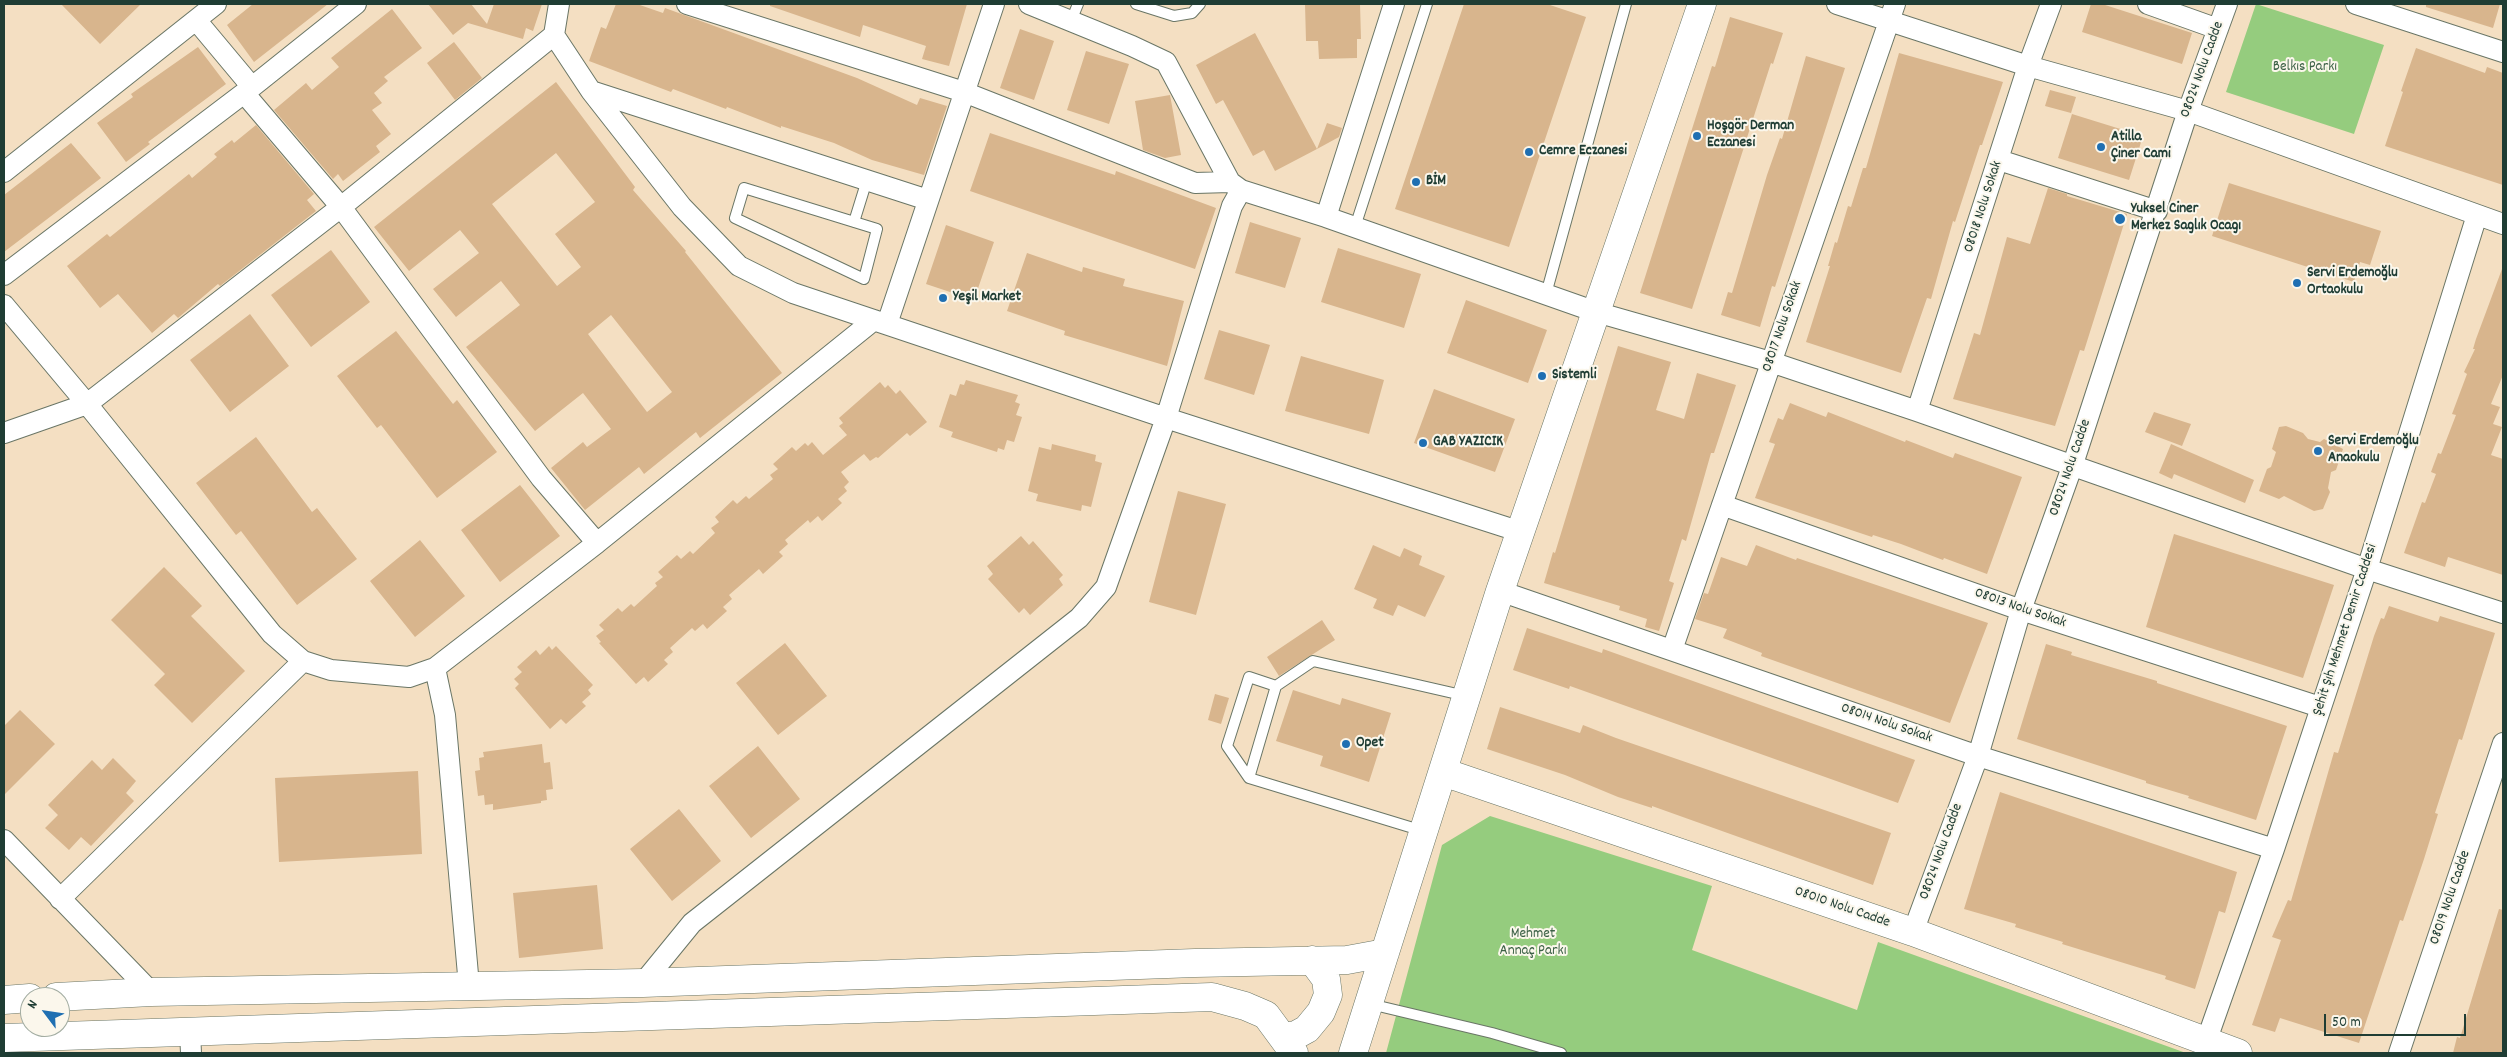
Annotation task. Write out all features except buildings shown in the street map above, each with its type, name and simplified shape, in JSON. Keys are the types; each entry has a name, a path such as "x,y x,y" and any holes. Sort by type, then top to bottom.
{"street":[{"path":"4,172 216,4"},
{"path":"4,275 248,90 356,4"},
{"path":"558,4 554,35 591,91 682,207 739,266 793,293 1166,418 1521,532"},
{"path":"687,4 964,92 1195,182 1235,186 1596,312 1771,362 1917,411 2367,569 2503,613"},
{"path":"4,305 87,404 272,634 303,661 332,670 409,677 435,668 880,322 928,200 994,4"},
{"path":"643,983 692,922 1079,618 1106,587 1166,418 1232,206 1235,186 1166,62 1075,12 1030,4"},
{"path":"1326,217 1394,4"},
{"path":"1353,1053 1500,591 1702,4"},
{"path":"1837,4 1892,13 2028,66 2188,111 2503,224"},
{"name":"08018 Nolu Sokak","path":"1917,411 2028,66 2051,4"},
{"path":"2148,4 2218,29"},
{"name":"08024 Nolu Cadde","path":"1913,932 1978,756 2021,610 2072,467 2157,212 2188,111 2227,4"},
{"path":"2356,4 2503,52"},
{"name":"08017 Nolu Sokak","path":"1672,650 1892,13"},
{"path":"196,20 248,90 340,207 542,478 597,542"},
{"path":"4,433 87,404 340,207 554,35"},
{"path":"591,91 928,200"},
{"path":"1999,160 2157,212"},
{"name":"Şehit Şıh Mehmet Demir Caddesi","path":"2206,1042 2274,849 2367,569 2477,215"},
{"name":"08013 Nolu Sokak","path":"1722,505 2021,610 2320,707"},
{"name":"08014 Nolu Sokak","path":"1500,591 1978,756 2274,849"},
{"path":"60,899 303,661"},
{"path":"435,668 445,715 469,986"},
{"name":"08019 Nolu Cadde","path":"2399,1053 2503,743"},
{"name":"08010 Nolu Cadde","path":"1443,772 1913,932 2238,1053"},
{"path":"4,840 151,992"},
{"path":"70,996 151,992 643,983 1347,960 1386,954"},
{"path":"4,1038 191,1043 1212,997 1246,1006 1266,1015 1285,1048 1296,1035 1307,1029 1321,1012 1328,995 1326,979 1312,960"},
{"path":"4,1000 20,999"}],"lane":[{"path":"1136,4 1174,16 1192,13 1200,4"},
{"path":"1355,227 1427,4"},
{"path":"1546,294 1626,4"},
{"path":"854,222 867,180"},
{"path":"744,188 854,222 876,229 864,279 736,218 744,188"},
{"path":"1249,778 1276,686 1313,661 1467,696"},
{"path":"1276,686 1249,677 1227,746 1249,778 1424,832"},
{"path":"1369,1004 1492,1033 1561,1053"}],"green space":[{"name":"Belkıs Parkı","path":"2256,4 2384,45 2354,134 2226,92"},
{"name":"Mehmet Annaç Parkı","path":"1490,816 1712,886 1692,950 1857,1010 1878,942 2186,1053 1386,1053 1442,845"}],"place":[{"name":"Hoşgör Derman Eczanesi","path":"1697,136"},
{"name":"Atilla Çiner Cami","path":"2101,147"},
{"name":"Cemre Eczanesi","path":"1529,152"},
{"name":"BİM","path":"1416,182"},
{"name":"Yuksel Ciner Merkez Saglık Ocagı","path":"2120,219"},
{"name":"Servi Erdemoğlu Ortaokulu","path":"2297,283"},
{"name":"Yeşil Market","path":"943,298"},
{"name":"Sistemli","path":"1542,376"},
{"name":"GAB YAZICIK","path":"1423,443"},
{"name":"Servi Erdemoğlu Anaokulu","path":"2318,451"},
{"name":"Opet","path":"1346,744"}]}
